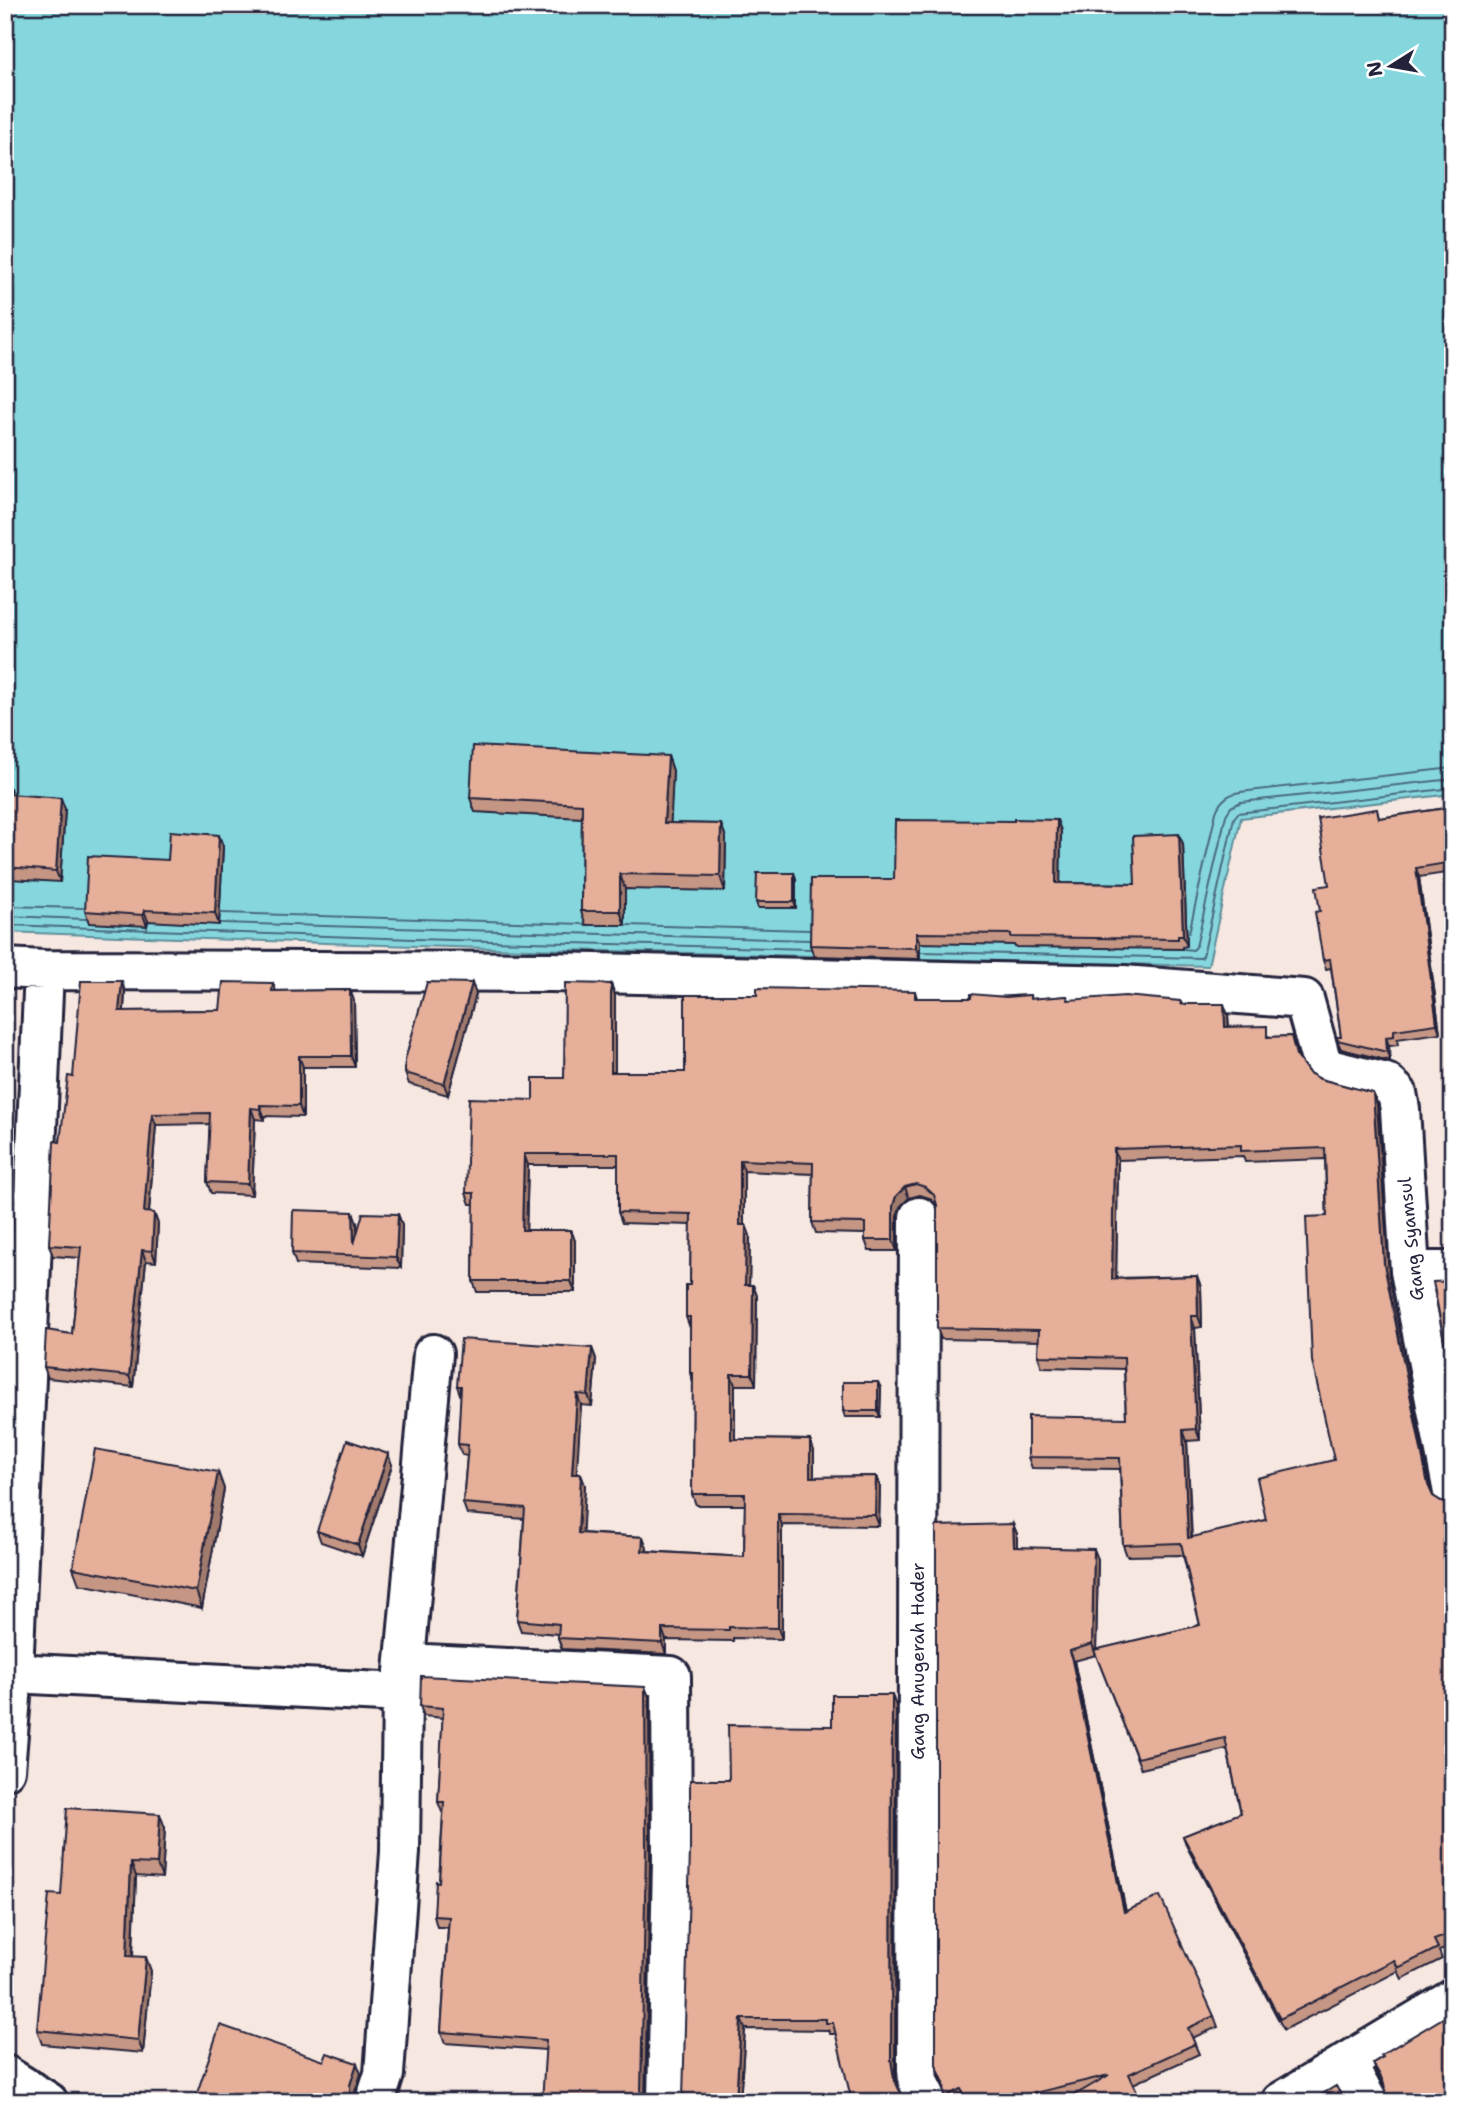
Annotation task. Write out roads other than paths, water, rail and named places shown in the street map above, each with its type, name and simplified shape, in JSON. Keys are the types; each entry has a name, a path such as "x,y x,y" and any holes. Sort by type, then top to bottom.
{"street":[{"path":"5,968 44,970 13,1673 5,1770"},
{"name":"Gang Syamsul","path":"44,970 550,972 1123,985 1304,999 1324,1065 1329,1069 1386,1083 1397,1093 1410,1271 1453,1492"},
{"name":"Gang Anugerah Hader","path":"919,1217 916,2069 918,2081 928,2102"},
{"path":"1410,1271 1453,1271"},
{"path":"375,2102 384,2074 399,1866 404,1678 433,1354"},
{"path":"13,1673 404,1678 671,1676 672,1860 667,2102"},
{"path":"1281,2102 1453,1999"},
{"path":"1346,2063 1368,2102"},
{"path":"5,2075 48,2102"}],"water":[{"path":"5,5 1453,5 1453,794 1241,818 1208,966 413,946 5,932"}]}
